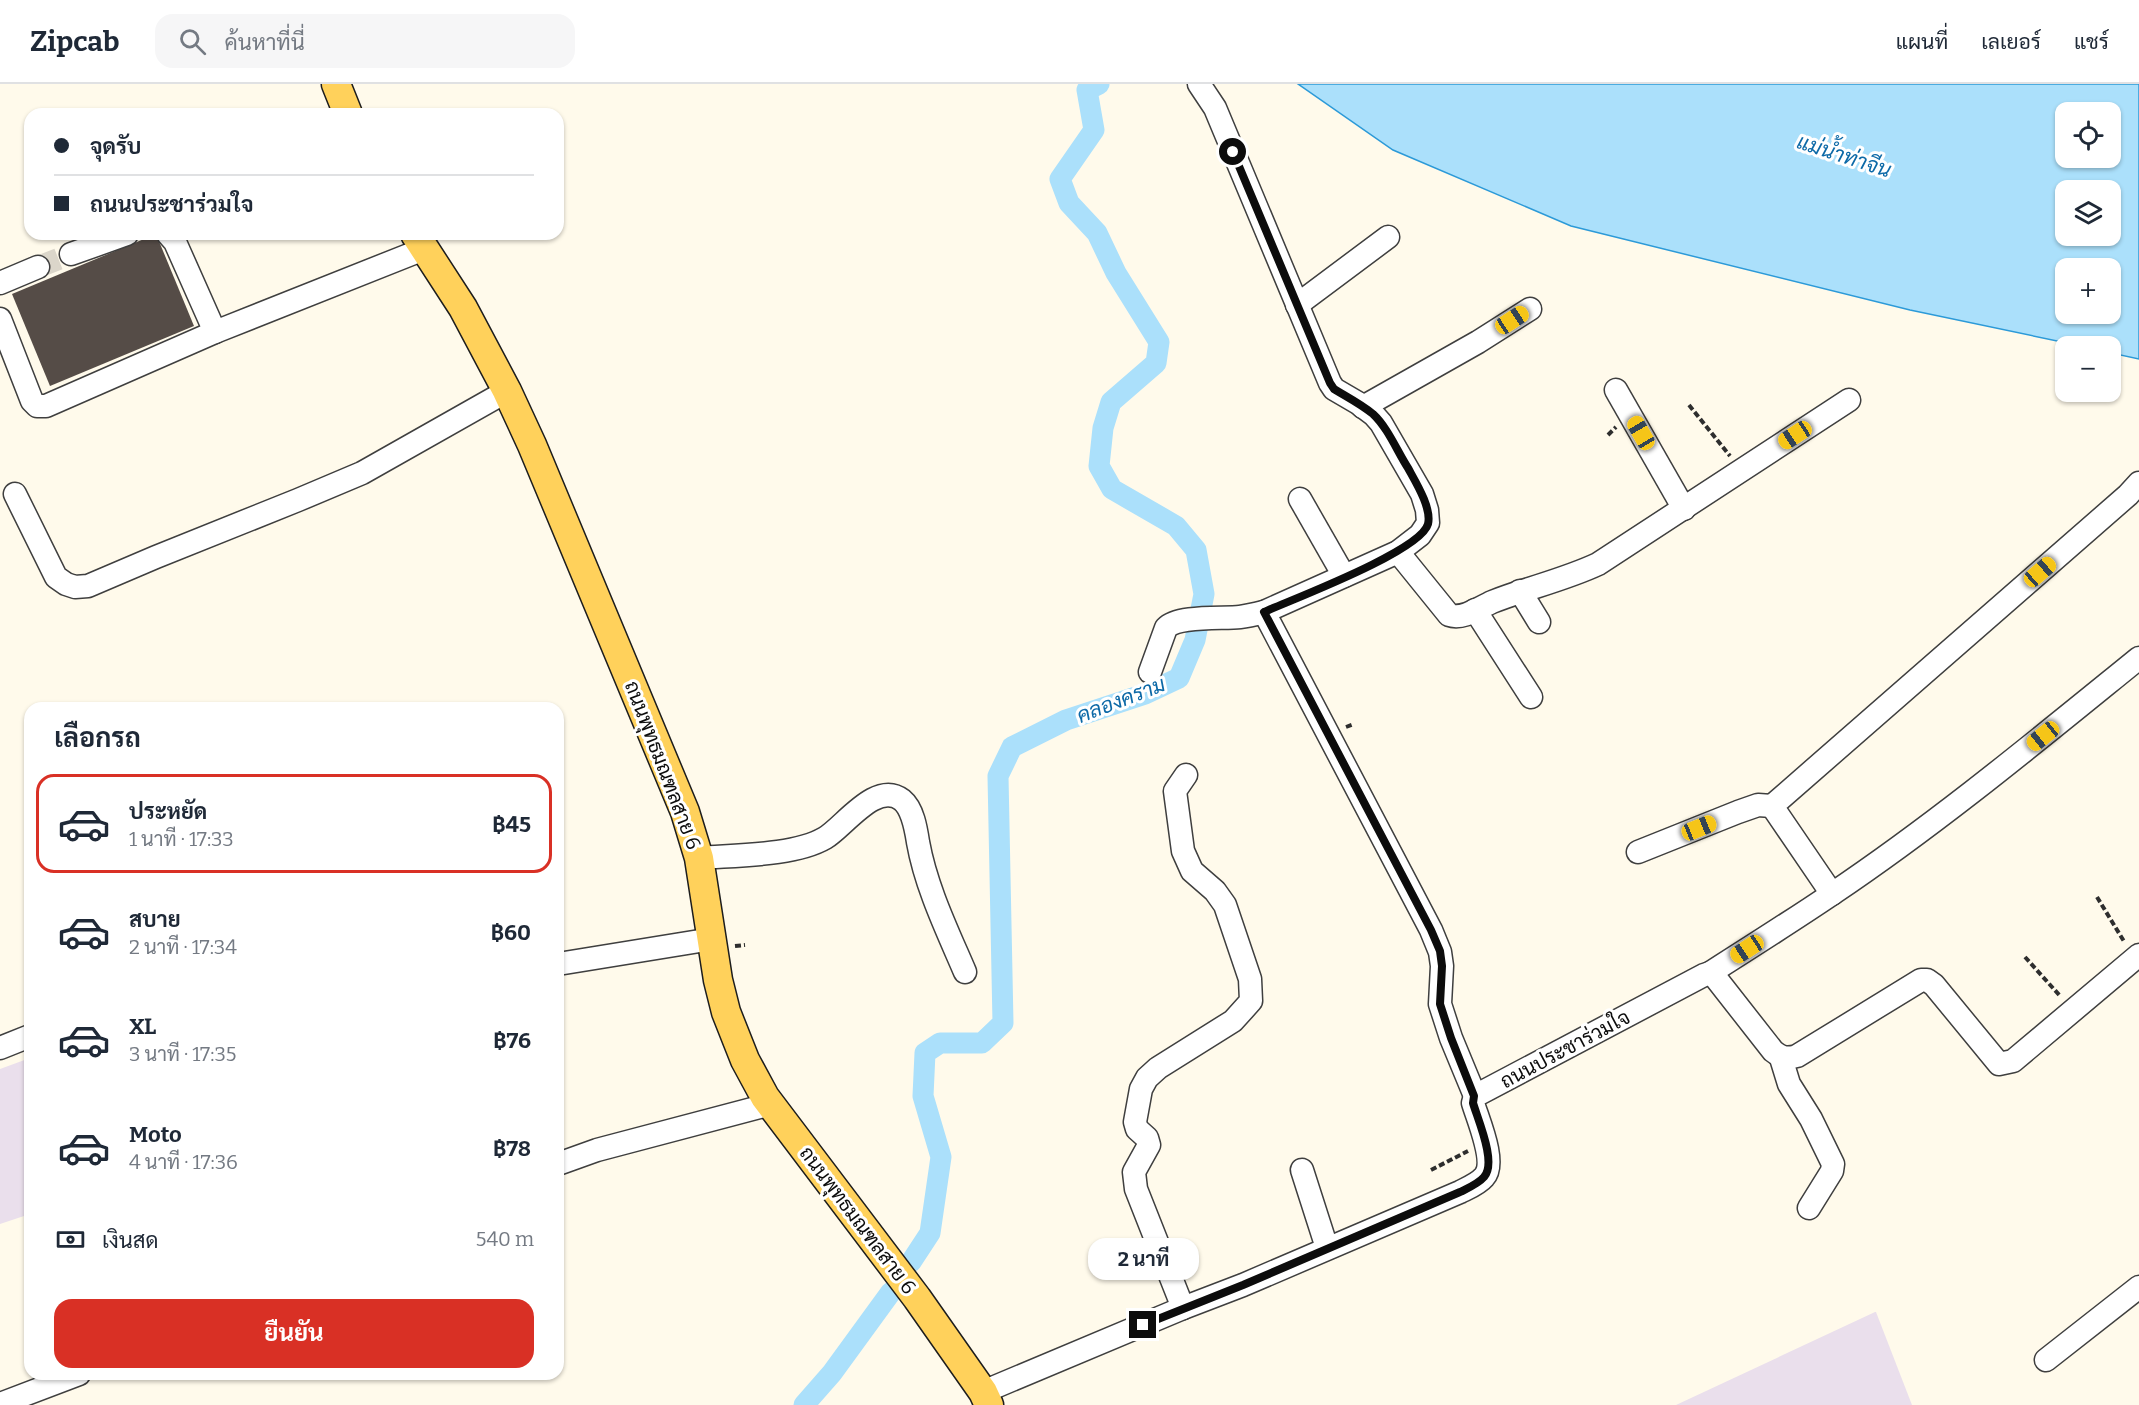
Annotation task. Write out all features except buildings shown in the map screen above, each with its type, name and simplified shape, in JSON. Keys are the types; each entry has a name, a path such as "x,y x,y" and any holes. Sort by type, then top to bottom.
{"main road":[{"path":"336,84 346,108"},
{"name":"ถนนพุทธมณฑลสาย 6","path":"420,241 463,308 507,391 532,445 685,812 699,858 718,980 726,1012 745,1060 771,1104 917,1298 986,1398"}],"street":[{"path":"1150,672 1169,624 1241,617 1264,612 1398,552 1420,535 1428,524 1427,510 1415,480 1381,423 1363,407 1334,389 1330,383 1215,108 1198,84"},
{"path":"1297,306 1388,237"},
{"path":"71,254 110,240"},
{"path":"180,240 215,332"},
{"path":"0,318 32,401 37,406 46,406 420,241"},
{"path":"0,283 38,267"},
{"path":"1363,407 1478,342 1530,309"},
{"path":"1616,390 1684,509"},
{"path":"15,494 57,577 75,587 88,586 156,556 362,473 507,391"},
{"path":"1398,552 1449,615 1460,616 1520,591 1579,573 1598,564 1849,400"},
{"path":"1772,807 2139,483"},
{"path":"1300,499 1344,576"},
{"path":"1520,591 1539,622"},
{"path":"1475,610 1531,697"},
{"path":"986,1398 1183,1308 1243,1285 1460,1192 1477,1183 1489,1170 1490,1160 1473,1103 1474,1096 1440,1004 1442,966 1440,951 1264,612"},
{"name":"ถนนประชาร่วมใจ","path":"1474,1096 1710,973 1832,894 1900,846 2027,749 2139,658"},
{"path":"1183,1308 1136,1190 1134,1172 1149,1145 1147,1138 1137,1129 1136,1111 1147,1078 1158,1068 1233,1021 1251,1001 1250,980 1225,905 1215,891 1192,871 1183,851 1175,791 1186,774"},
{"path":"699,858 800,848 835,832 861,806 884,796 892,796 901,800 908,808 915,825 934,897 965,972"},
{"path":"1638,852 1748,808 1758,805 1772,807 1832,894"},
{"path":"564,963 712,939"},
{"path":"1781,1058 1797,1056 1921,980 1928,980 1999,1064 2013,1061 2137,957"},
{"path":"1710,973 1781,1058 1789,1084 1811,1119 1833,1164 1833,1171 1809,1208"},
{"path":"0,1048 24,1038"},
{"path":"564,1162 597,1150 771,1104"},
{"path":"1302,1170 1327,1248"},
{"path":"2046,1360 2139,1287"},
{"path":"0,1404 63,1380"}],"path":[{"path":"1689,405 1741,471"},
{"path":"2097,897 2137,957"},
{"path":"2025,957 2073,1011"},
{"path":"1431,1170 1485,1143"}],"shaded area":[{"path":"24,1060 24,1216 0,1224 0,1069"},
{"path":"1875,1312 1912,1405 1676,1405"}],"water":[{"name":"แม่น้ำท่าจีน","path":"1298,84 2139,84 2139,359 2121,355 2121,336 2055,336 2055,341 1910,310 1571,226 1393,150"}],"waterway":[{"name":"คลองคราม","path":"911,1262 930,1233 941,1157 923,1096 925,1053 940,1043 982,1043 1003,1023 998,776 1012,747 1066,720 1145,694 1179,678 1195,640 1204,594 1196,550 1176,526 1112,489 1099,466 1103,428 1111,402 1156,363 1159,342 1116,273 1097,233 1069,203 1060,179 1094,130 1087,90 1099,84"},
{"name":"คลองคราม","path":"804,1405 832,1373 891,1292"}],"tunnel":[{"path":"38,267 71,254"}],"route":[{"path":"1143,1325 1243,1285 1460,1192 1485,1176 1489,1170 1490,1160 1473,1103 1474,1096 1440,1004 1442,966 1440,951 1264,612 1398,552 1420,535 1428,524 1427,510 1415,480 1381,423 1358,403 1334,389 1330,383 1233,152"}]}
